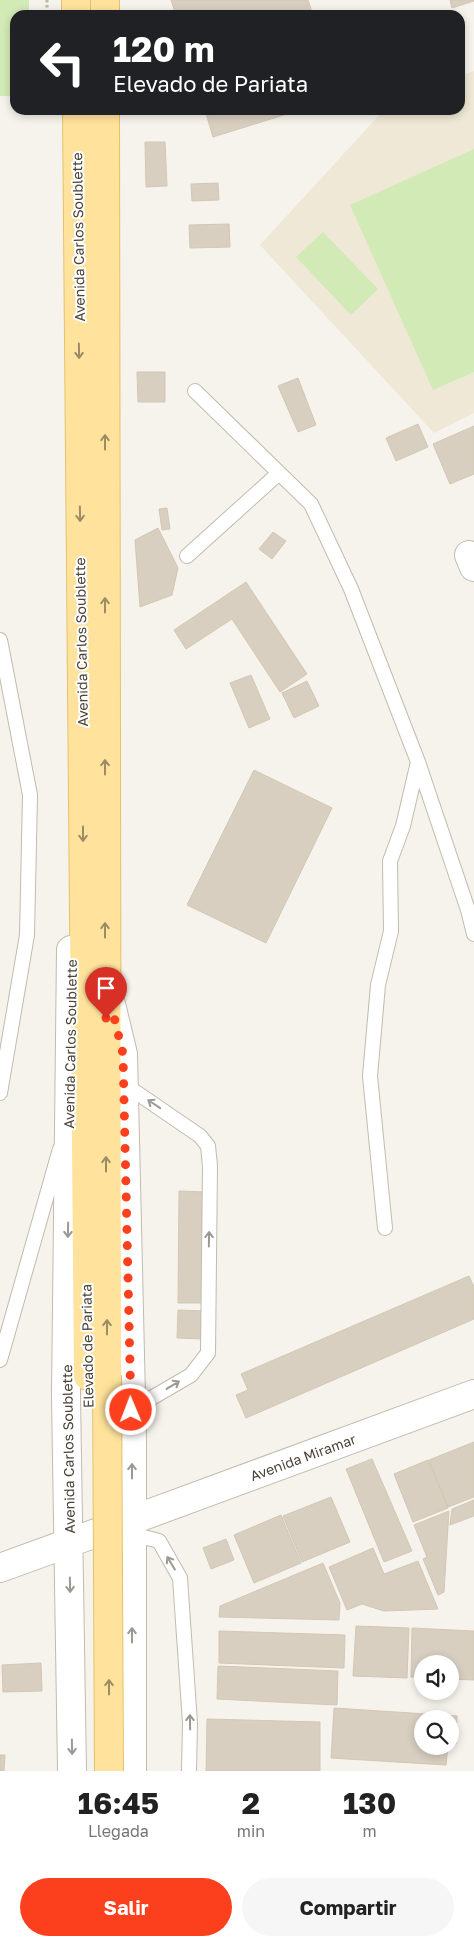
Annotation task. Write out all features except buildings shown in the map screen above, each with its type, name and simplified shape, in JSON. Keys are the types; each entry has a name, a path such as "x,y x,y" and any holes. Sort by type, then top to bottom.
{"main road":[{"name":"Avenida Carlos Soublette","path":"77,115 83,921"},
{"name":"Avenida Carlos Soublette","path":"105,115 105,979"},
{"name":"Elevado de Pariata","path":"83,921 90,1771"},
{"name":"Elevado de Pariata","path":"105,979 109,1771"}],"street":[{"name":"Avenida Carlos Soublette","path":"72,1771 66,1396 71,947 83,921"},
{"name":"Avenida Carlos Soublette","path":"105,979 123,1054 131,1410 132,1771"},
{"name":"Avenida Miramar","path":"0,1568 69,1544 132,1527 474,1394"}],"lane":[{"path":"195,391 311,504 347,580 418,762 468,910 474,934"},
{"path":"187,556 279,473"},
{"path":"0,640 30,795 27,935 0,1093"},
{"path":"385,1228 370,1076 378,985 391,931 390,861 403,826 418,762"},
{"path":"124,1084 200,1136 208,1146 210,1166 208,1353 191,1376 131,1410"},
{"path":"0,1360 70,1114"},
{"path":"132,1527 159,1541 180,1578 190,1723 188,1771"}],"shaded area":[{"path":"474,71 474,413 434,433 260,245 379,115 465,115 465,74"}],"green space":[{"path":"0,0 29,0 29,10 10,10 10,96 0,96"},
{"path":"474,149 474,372 433,390 350,205"},
{"path":"323,232 378,289 351,315 296,257"}],"route":[{"path":"106,1018 105,979 123,1054 131,1410"}]}
